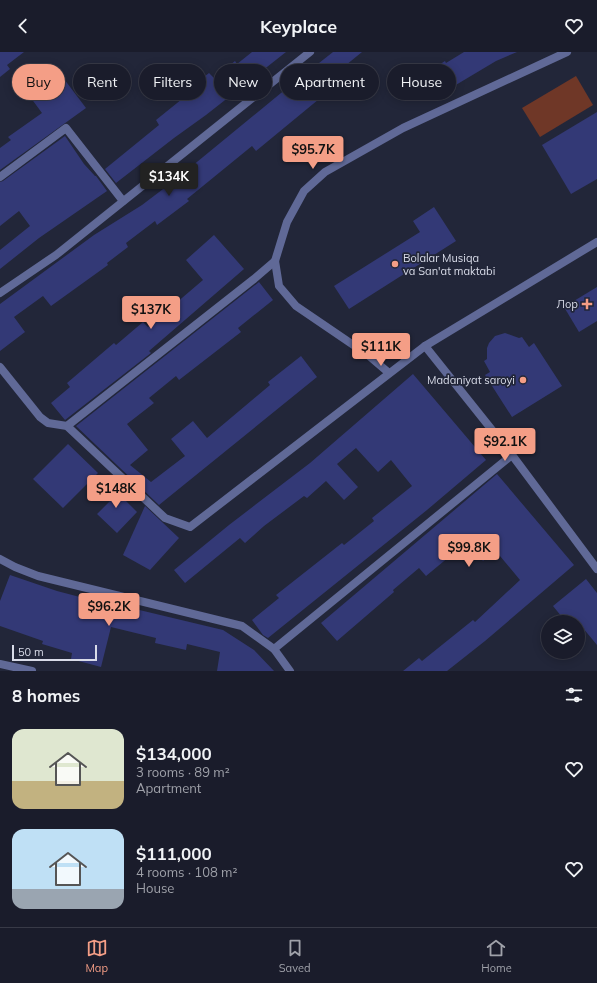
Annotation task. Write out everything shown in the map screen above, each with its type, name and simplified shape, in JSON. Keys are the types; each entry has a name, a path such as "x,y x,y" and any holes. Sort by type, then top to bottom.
{"street":[{"path":"0,293 56,255 310,52"},
{"path":"389,373 368,354 296,306 279,286 275,261 287,222 304,191 325,172 402,128 567,52"},
{"path":"0,177 66,128 123,201"},
{"path":"0,367 40,418 48,423 67,426 165,518 190,527 425,346 597,242"},
{"path":"67,426 275,261"},
{"path":"425,346 512,455 597,569"},
{"path":"274,648 512,455"},
{"path":"0,558 15,567 38,576 242,626 274,648 290,671"},
{"path":"0,664 32,671"}],"shaded area":[{"path":"576,76 593,105 540,137 522,108"}],"building":[{"path":"0,52 24,52 7,65 10,69 0,77"},
{"path":"252,52 286,52 271,64 237,64"},
{"path":"333,52 362,52 347,64 318,64"},
{"path":"464,52 517,52 496,61 456,85 456,64 440,64 445,61 446,63"},
{"path":"209,73 214,78 214,100 225,100 116,183 105,169 159,125 156,120 181,100 206,100 206,75"},
{"path":"65,80 73,91 73,100 80,100 86,108 0,170 0,148 11,140 8,137 42,113 32,100 65,100"},
{"path":"280,94 280,100 318,100 256,151 252,146 187,199 189,201 157,225 155,221 126,243 128,247 107,263 108,265 51,306 43,296 14,317 25,332 0,351 0,304 94,235 142,205 175,180"},
{"path":"597,112 597,179 571,194 542,145"},
{"path":"65,136 84,164 96,176 107,191 39,238 0,269 0,250 30,226 19,211 0,226 0,182"},
{"name":"Bolalar Musiqa va San'at maktabi","path":"434,207 456,241 349,309 334,286 420,232 413,221"},
{"path":"214,235 244,269 149,351 151,353 65,420 51,403 70,387 67,383 114,343 116,345 143,322 148,327 203,280 186,260"},
{"path":"259,282 273,300 238,328 241,332 179,380 176,376 149,398 154,403 127,424 148,450 130,465 151,482 185,456 171,439 193,421 207,438 270,385 268,382 301,356 317,377 159,505 76,426"},
{"path":"597,287 597,321 579,332 564,307"},
{"name":"Madaniyat saroyi","path":"505,333 519,338 522,337 529,347 534,343 562,386 512,417 485,375 490,372 484,361 487,359 487,348 489,343 495,336"},
{"path":"413,374 486,460 427,510 268,638 263,635 252,620 279,598 276,595 342,543 344,545 374,521 372,518 412,486 391,460 378,472 356,448 337,464 358,487 344,500 326,481 307,498 304,496 264,526 245,543 240,538 185,583 174,570 229,525 310,463"},
{"path":"68,444 98,473 63,508 33,479"},
{"path":"497,474 574,565 485,641 447,671 403,671 419,658 422,661 473,620 475,622 520,580 495,550 483,561 467,542 426,576 419,568 393,590 394,592 337,641 321,623"},
{"path":"104,479 137,512 117,533 97,514 112,499 98,484"},
{"path":"145,506 179,538 150,570 123,555"},
{"path":"10,575 57,591 118,607 123,613 127,609 131,610 131,608 223,630 254,650 274,671 217,671 220,652 187,644 186,650 155,643 156,638 111,627 101,667 71,659 72,653 42,644 43,641 0,626 0,601"},
{"path":"586,579 597,593 597,645 585,630 585,615 560,615 553,606"}],"place":[{"name":"Bolalar Musiqa va San'at maktabi","path":"395,264"},
{"name":"Лор","path":"587,304"},
{"name":"Madaniyat saroyi","path":"523,380"}]}
